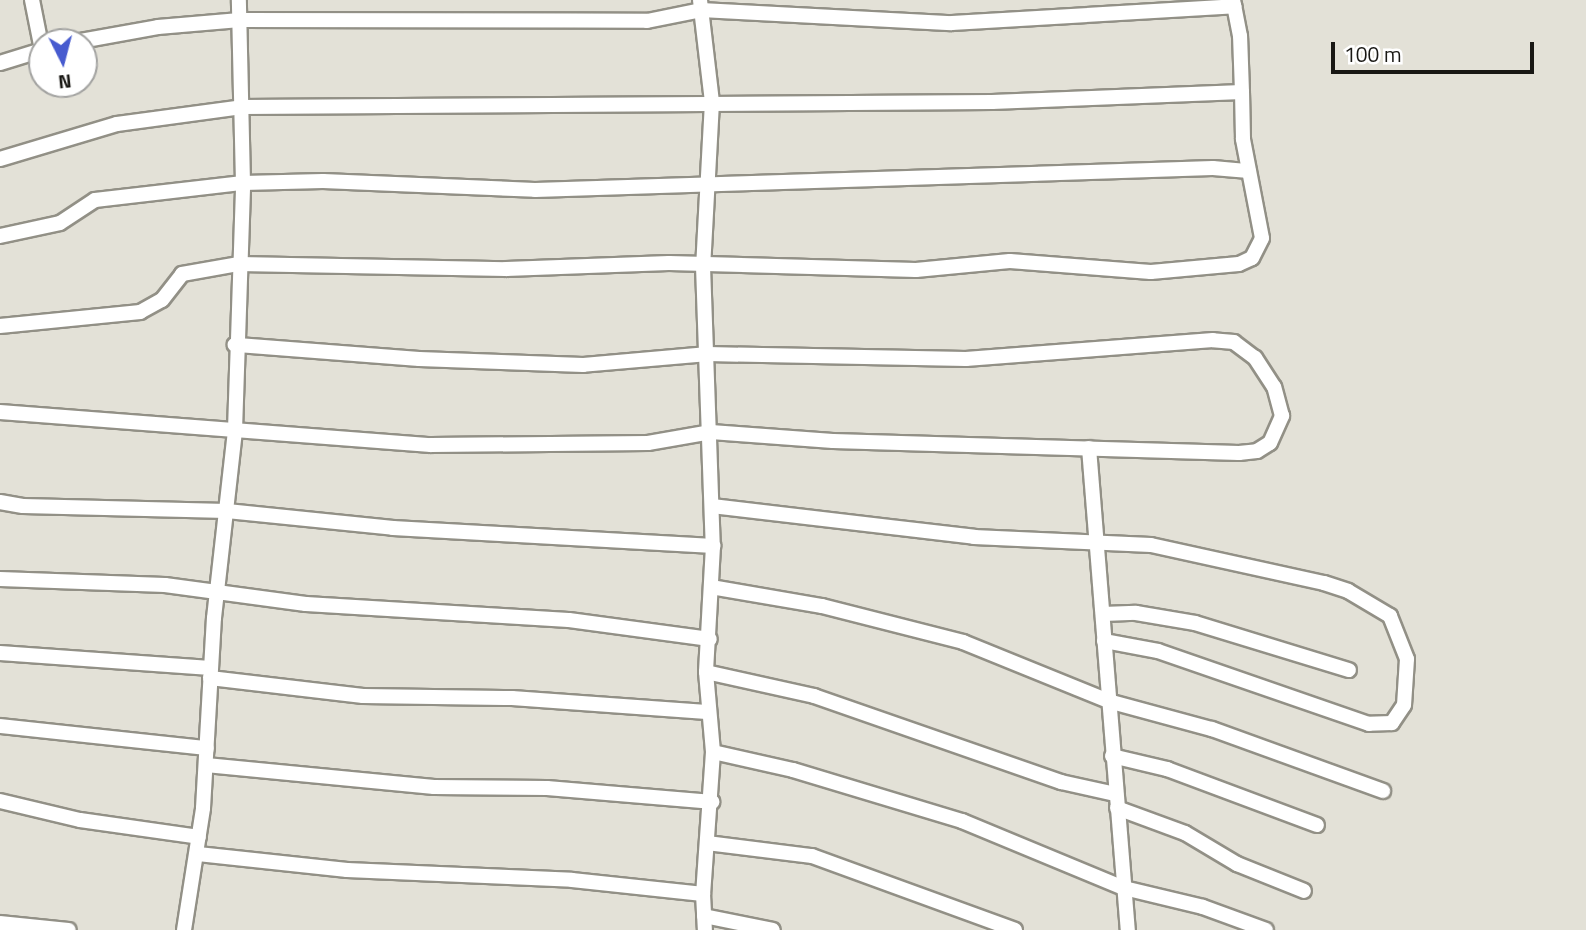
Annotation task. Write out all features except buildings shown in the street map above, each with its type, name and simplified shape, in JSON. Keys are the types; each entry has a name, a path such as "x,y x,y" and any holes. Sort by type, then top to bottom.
{"street":[{"path":"0,63 42,50 32,0"},
{"path":"184,930 198,854 210,673 235,430 235,345 243,184 239,0"},
{"path":"0,326 140,312 162,300 182,274 195,268 239,264 494,270 703,266 916,270 1010,261 1151,272 1238,264 1252,258 1262,238 1243,139 1242,92 1234,3 952,23 701,5 647,21 240,20 158,27 98,38"},
{"path":"701,5 712,102 703,266 713,546 710,639 706,672 706,712 713,752 712,802 703,894 705,923 774,930"},
{"path":"0,159 117,124 242,107 992,102 1242,92"},
{"path":"0,236 60,223 94,200 243,184 323,181 535,190 706,181 1048,177 1213,168 1249,171"},
{"path":"0,412 432,445 649,443 711,432 834,441 1256,451 1278,432 1283,416 1264,369 1234,342 1213,340 966,359 708,354 583,365 419,359 235,345"},
{"path":"1089,448 1128,930"},
{"path":"0,502 23,506 227,511 393,528 713,546"},
{"path":"712,506 975,537 1096,542 1199,554 1324,583 1374,604 1390,616 1402,638 1407,659 1404,705 1392,723 1368,724 1158,651 1104,641"},
{"path":"0,579 218,590 306,604 569,620 710,639"},
{"path":"711,587 822,606 963,642 1108,701 1202,726 1383,791"},
{"path":"1103,614 1136,613 1195,623 1349,670"},
{"path":"0,653 210,673 363,696 512,698 706,712"},
{"path":"706,672 814,696 1116,801 1185,833 1237,864 1304,891"},
{"path":"0,726 207,748"},
{"path":"713,752 793,770 962,821 1124,888 1203,907 1266,930"},
{"path":"1112,756 1167,769 1317,825"},
{"path":"206,765 434,787 547,788 712,802"},
{"path":"0,801 80,820 199,836"},
{"path":"707,843 812,856 1007,928"},
{"path":"198,854 347,870 572,880 703,894"},
{"path":"0,923 69,930"}]}
